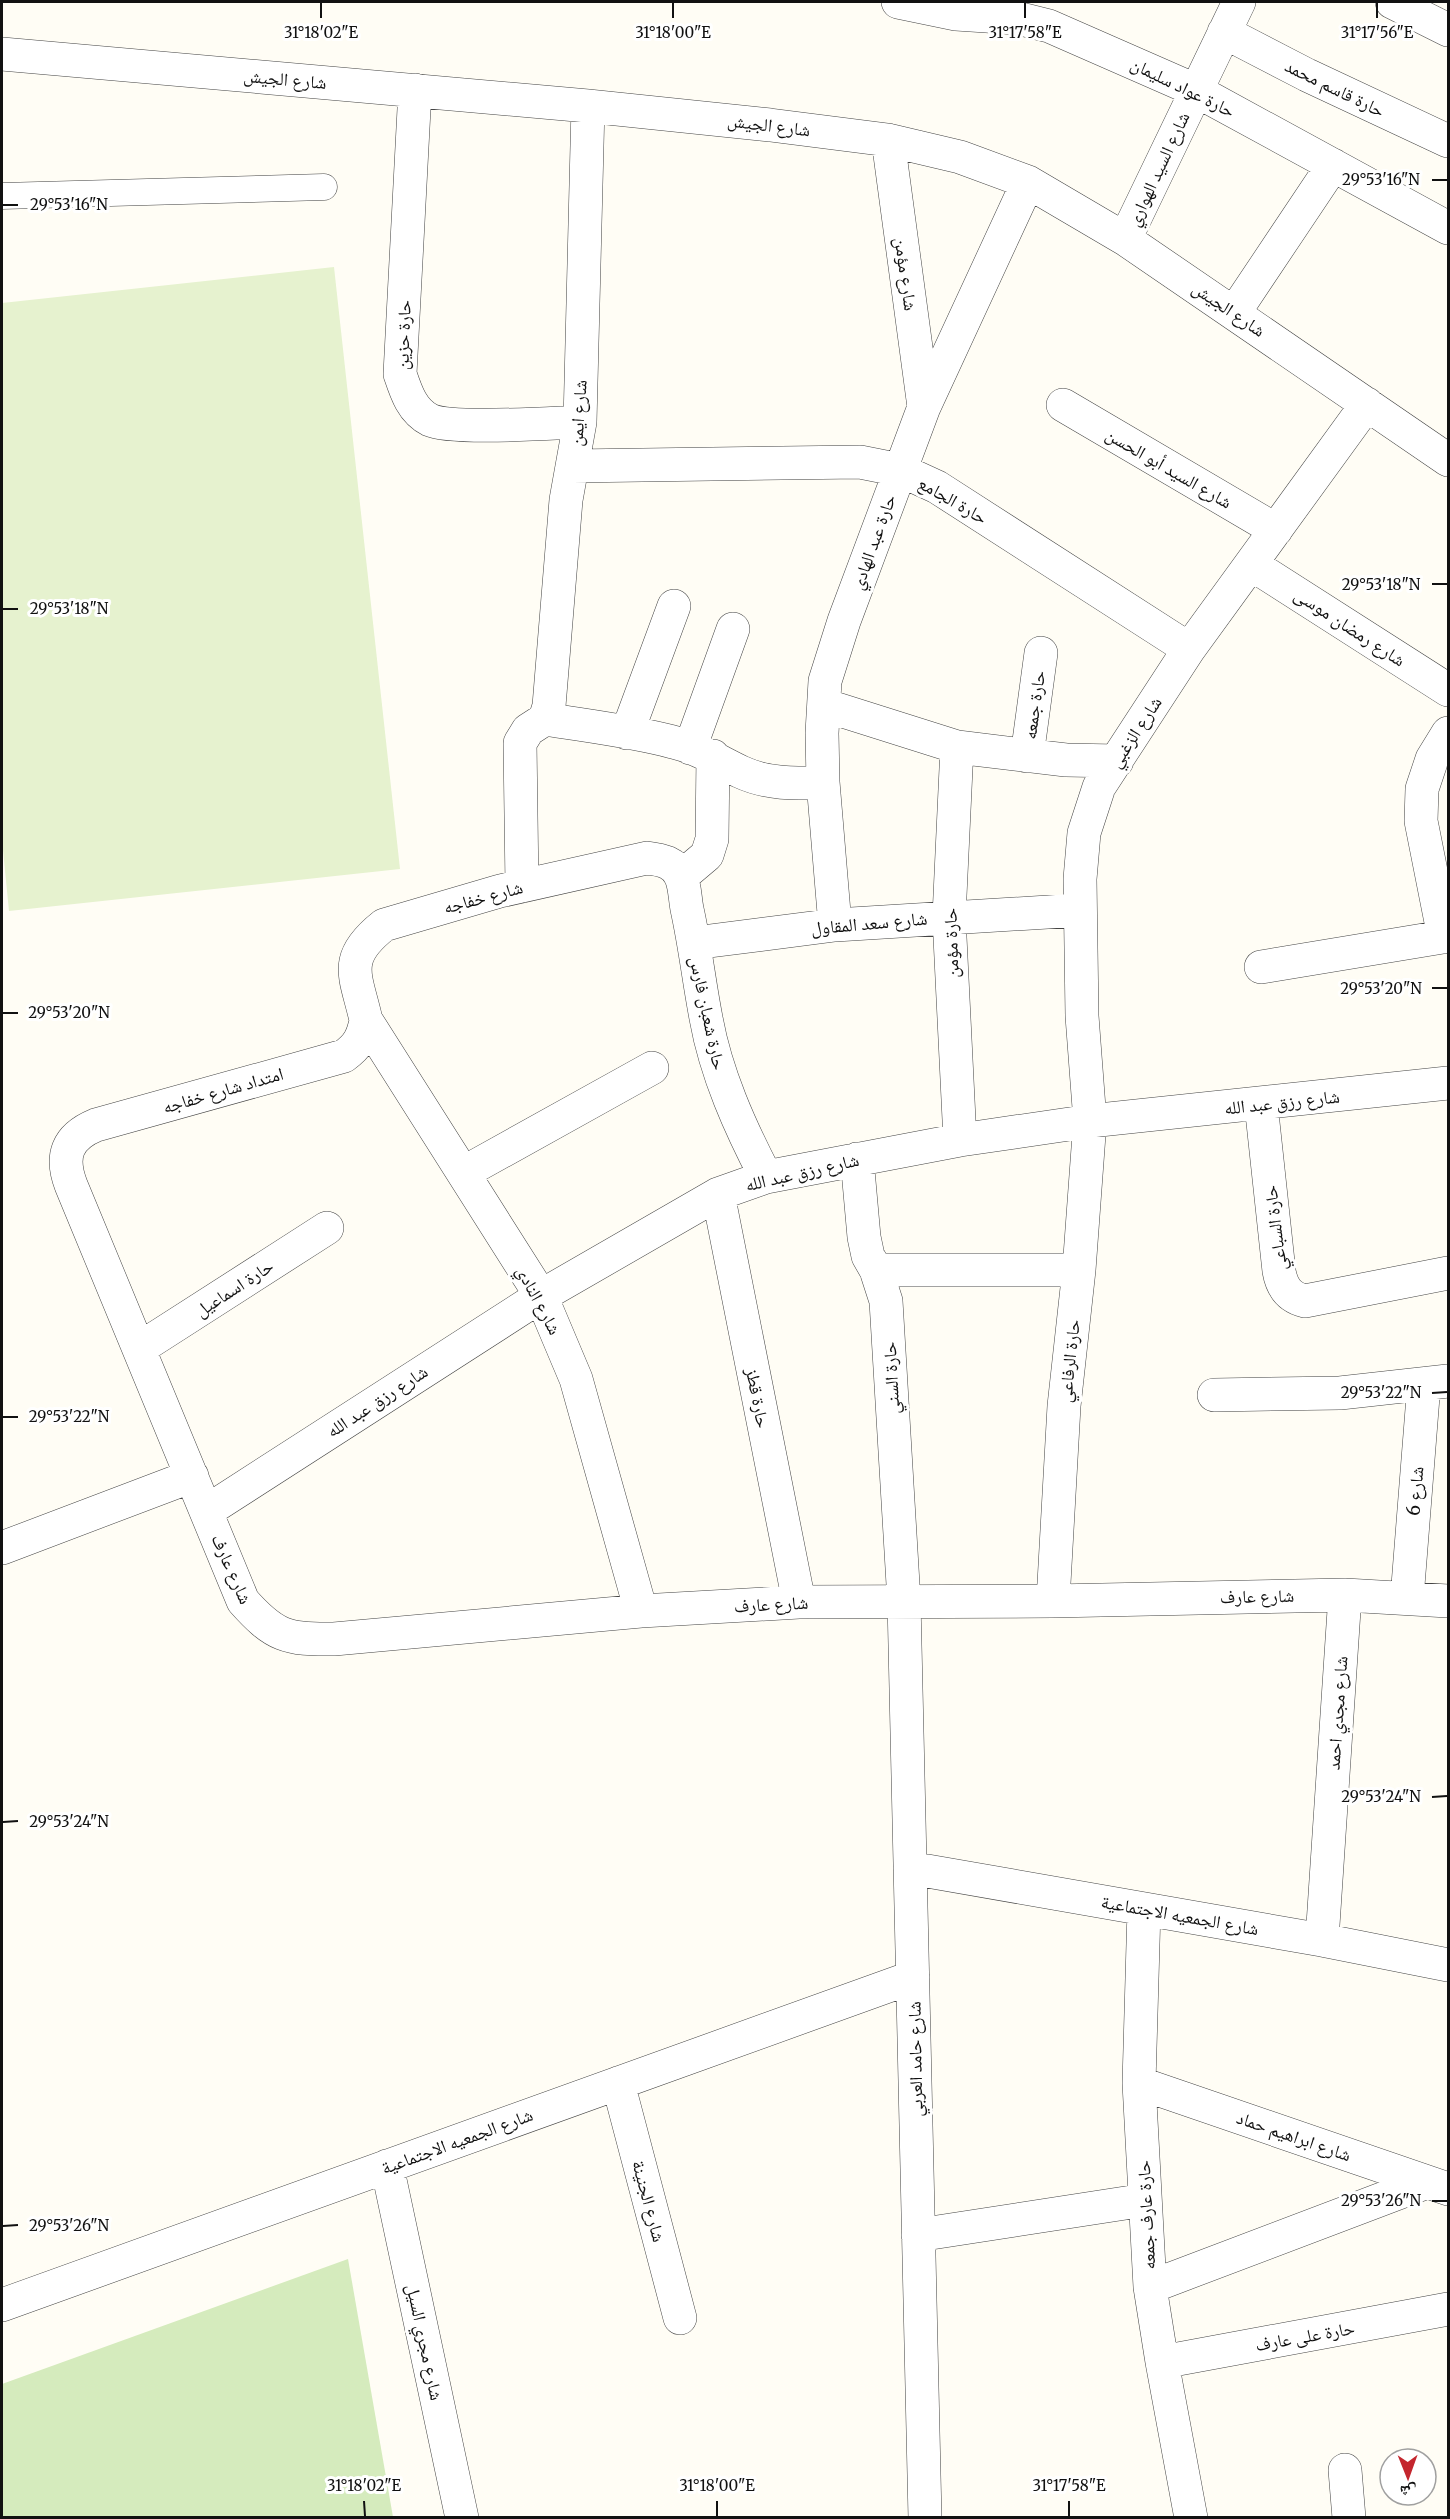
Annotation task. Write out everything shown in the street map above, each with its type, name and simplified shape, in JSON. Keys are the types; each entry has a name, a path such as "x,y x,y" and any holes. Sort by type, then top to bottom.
{"street":[{"name":"حارة عواد سليمان","path":"898,2 956,14 1017,18 1048,26 1196,90 1449,228"},
{"name":"شارع السيد الهواري","path":"1125,239 1239,2"},
{"path":"1392,2 1449,30"},
{"name":"حارة قاسم محمد","path":"1224,32 1307,75 1449,141"},
{"name":"شارع الجيش","path":"2,54 415,90 770,125 888,140 960,157 1028,182 1125,239 1449,460"},
{"name":"حارة حزين","path":"415,90 400,374 409,401 430,420 458,424 580,422"},
{"name":"شارع ايمن","path":"545,719 549,706 566,500 580,422 588,106"},
{"name":"شارع مؤمن","path":"888,140 924,407"},
{"path":"1234,313 1333,165"},
{"name":"حارة عبد الهادي","path":"835,925 823,782 825,681 844,621 924,407 1028,182"},
{"name":"شارع الزغبي","path":"1090,1121 1082,1016 1080,879 1084,833 1099,787 1189,649 1367,404"},
{"name":"شارع السيد أبو الحسن","path":"1063,405 1276,530"},
{"name":"حارة الجامع","path":"573,466 860,462 900,470 938,487 1189,649"},
{"name":"شارع رمضان موسى","path":"1251,564 1449,690"},
{"path":"627,733 674,606"},
{"path":"681,877 707,855 712,839 701,752 733,629"},
{"name":"حارة جمعه","path":"1027,756 1041,653"},
{"path":"824,705 957,747 1027,756 1116,760"},
{"path":"522,886 520,743 528,730 545,719 674,742 742,772 769,781 797,784 823,782"},
{"path":"1262,967 1446,936 1421,821 1422,789 1431,759 1449,733"},
{"name":"حارة مؤمن","path":"957,747 949,917 960,1140"},
{"name":"شارع خفاجه","path":"366,1020 354,980 354,972 361,948 371,935 384,925 522,886 647,858 664,860 675,867 681,877"},
{"name":"حارة شعبان فارس","path":"681,877 706,1020 722,1079 746,1139 766,1177"},
{"name":"شارع سعد المقاول","path":"694,943 835,925 1080,910"},
{"name":"امتداد شارع خفاجه","path":"68,1148 74,1138 84,1130 96,1125 344,1056 356,1047 364,1035 366,1020"},
{"name":"شارع النادي","path":"366,1020 541,1296 576,1379 641,1611"},
{"path":"463,1173 652,1068"},
{"name":"شارع رزق عبد الله","path":"207,1511 541,1296 718,1194 766,1177 960,1140 1090,1121 1449,1083"},
{"name":"حارة السباعي","path":"1261,1104 1280,1271 1284,1288 1289,1294 1305,1301 1449,1273"},
{"name":"حارة الرفاعي","path":"1053,1601 1064,1406 1079,1270 1090,1121"},
{"name":"شارع عارف","path":"68,1148 67,1174 243,1601 262,1624 286,1636 310,1640 334,1639 641,1611 799,1602 1053,1601 1345,1594 1449,1601"},
{"name":"حارة السني","path":"857,1159 864,1237 868,1256 876,1270 886,1301 904,1601"},
{"name":"حارة قطز","path":"718,1194 799,1602"},
{"name":"حارة اسماعيل","path":"140,1348 327,1228"},
{"path":"876,1270 1079,1270"},
{"path":"1214,1395 1340,1393 1436,1382"},
{"name":"شارع 6","path":"1407,1598 1436,1382"},
{"path":"2,1548 192,1476"},
{"name":"شارع مجدي احمد","path":"1322,1940 1345,1594"},
{"name":"شارع حامد العربي","path":"904,1601 926,2517"},
{"name":"شارع الجمعيه الاجتماعية","path":"910,1868 1322,1940 1449,1965"},
{"name":"حارة عارف جمعه","path":"1144,1909 1139,2083 1150,2287 1191,2517"},
{"name":"شارع الجمعيه الاجتماعية","path":"2,2305 913,1977"},
{"name":"شارع الجنينة","path":"618,2083 680,2318"},
{"name":"شارع ابراهيم حماد","path":"1139,2083 1438,2185"},
{"name":"شارع مجري السيل","path":"387,2166 462,2517"},
{"path":"1150,2287 1438,2185"},
{"path":"918,2235 1145,2200"},
{"name":"حارة على عارف","path":"1162,2362 1449,2309"},
{"path":"1345,2470 1349,2517"}],"lane":[{"path":"2,196 324,187"}],"green space":[{"path":"334,267 400,869 9,911 2,840 2,303"},
{"path":"348,2259 393,2517 2,2517 2,2384"}]}
